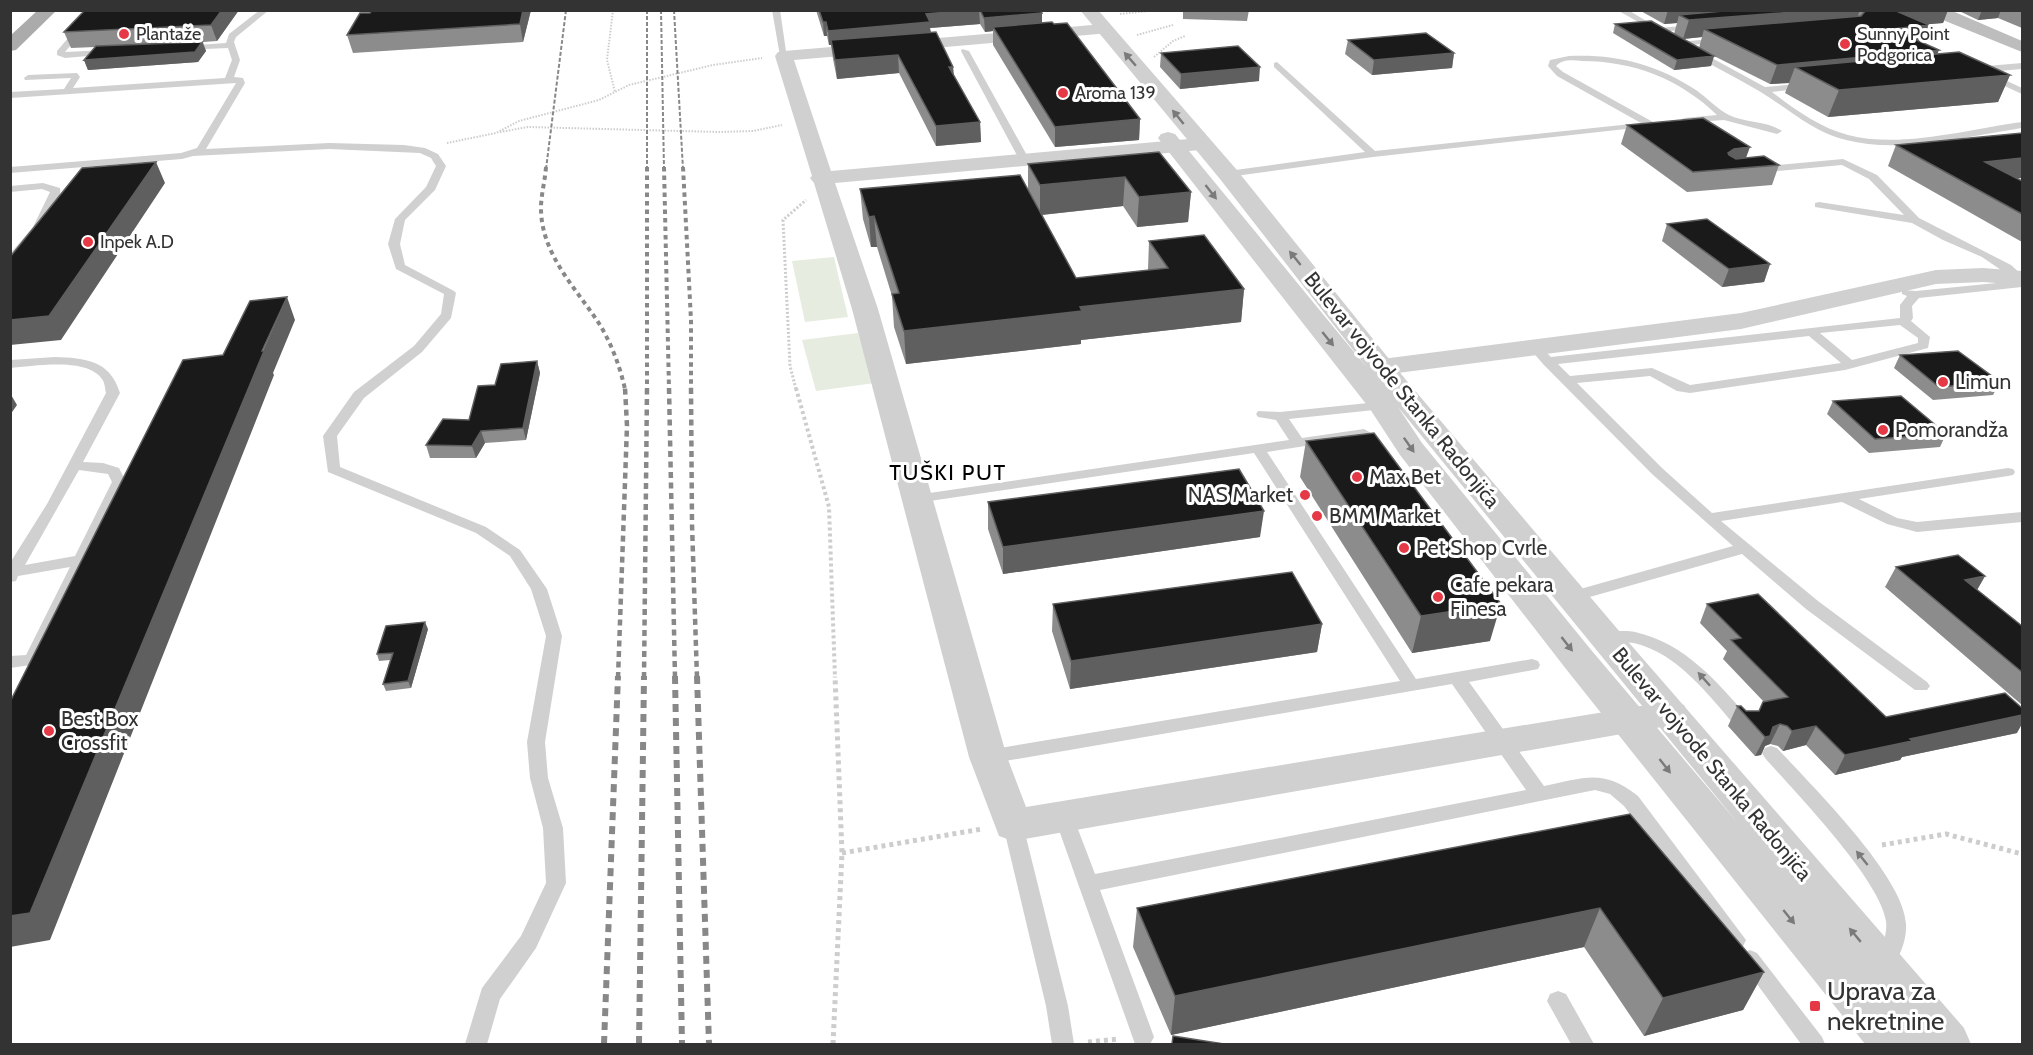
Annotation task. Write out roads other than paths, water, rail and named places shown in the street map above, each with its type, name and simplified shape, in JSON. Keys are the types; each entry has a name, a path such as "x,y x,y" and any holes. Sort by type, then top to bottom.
{"main road":[{"path":"10,23 25,10"},
{"path":"10,46 49,10"},
{"path":"1934,10 2022,47"}],"street":[{"path":"1091,26 784,56 865,309 988,757 1012,825 1671,714"},
{"name":"Bulevar vojvode Stanka Radonjića","path":"1091,26 1123,71 1396,404 1572,597 1947,1044"},
{"path":"824,185 1178,139"},
{"name":"Bulevar vojvode Stanka Radonjića","path":"1178,139 1228,174 1382,367 1411,449 1883,1042"},
{"path":"1382,367 1541,355 1903,291 1936,277 1964,275 2021,280"}],"lane":[{"path":"97,10 60,53 65,55 112,52"},
{"path":"230,80 236,60 231,45 232,36 265,10"},
{"path":"776,10 784,56"},
{"path":"1621,10 1764,90 1831,132 1863,141 1905,140 2022,125"},
{"path":"1657,30 1702,27"},
{"path":"1680,44 1726,40"},
{"path":"172,48 231,45"},
{"path":"965,51 1024,159"},
{"path":"1661,123 1560,74 1552,66 1553,62 1567,58 1609,57 1638,63 1667,76 1712,105 1724,117"},
{"path":"1277,65 1373,154"},
{"path":"1964,71 2022,66"},
{"path":"1976,70 2022,91"},
{"path":"28,78 74,75 76,77 66,92"},
{"path":"10,95 240,80 241,83 201,150 195,153"},
{"path":"1764,90 1822,83"},
{"path":"1228,174 1373,154 1724,117 1777,130"},
{"path":"10,170 195,153 329,146 422,150 435,156 441,166 431,188 400,219 394,244 400,267 450,293 447,315 418,350 359,395 330,436 333,469 481,530 514,553 539,589 554,636 536,742 539,777 553,828 556,883 529,942 490,995 476,1044"},
{"path":"1740,172 1843,162 1874,177 1915,220 1947,238 1986,255 2007,267 2021,280"},
{"path":"10,189 43,186 56,190 49,207 21,253 10,259"},
{"path":"1819,205 1915,220"},
{"path":"1541,355 1903,321 1907,318 1903,291"},
{"path":"1567,380 1648,372 1690,390 1850,364 1924,345 1924,337 1903,321"},
{"path":"1812,331 1850,364"},
{"path":"1541,355 1657,471 1709,518 1812,605 1921,686"},
{"path":"10,364 74,362 100,369 112,383 113,393 74,466 11,574"},
{"path":"1263,414 1280,416 1396,404"},
{"path":"1280,416 1298,443"},
{"path":"916,499 1364,433"},
{"path":"1258,448 1411,685"},
{"path":"23,678 119,482 114,471 103,466 74,466"},
{"path":"1709,518 1847,499 2008,472"},
{"path":"1847,499 1892,521 1917,527 2022,517"},
{"path":"1572,597 1744,548"},
{"path":"11,574 80,560"},
{"path":"1606,637 1635,638 1671,654 1699,673 1743,723"},
{"path":"10,662 32,660"},
{"path":"988,757 1532,664"},
{"path":"1457,678 1540,795"},
{"path":"1771,753 1855,850 1886,894 1897,919 1894,943 1883,968"},
{"path":"1088,884 1595,783 1616,789 1631,801 1814,1044"},
{"path":"1064,816 1143,1037"},
{"path":"1012,825 1057,1006 1063,1044"},
{"path":"1557,1001 1583,1044"}],"railway":[{"path":"546,169 566,10"},
{"path":"647,10 647,388"},
{"path":"661,10 664,169"},
{"path":"674,10 683,169"},
{"path":"546,167 541,208 547,241 562,271 600,325 615,356 625,389"},
{"path":"664,167 669,389"},
{"path":"683,167 691,320 691,388"},
{"path":"618,678 627,426 625,388"},
{"path":"644,678 647,388"},
{"path":"669,388 675,678"},
{"path":"691,388 692,524 697,678"},
{"path":"604,1044 618,676"},
{"path":"639,1044 644,676"},
{"path":"675,676 682,1044"},
{"path":"697,676 709,1044"}],"place":[{"name":"Plantaže","path":"124,34"},
{"name":"Sunny Point Podgorica","path":"1845,44"},
{"name":"Aroma 139","path":"1063,93"},
{"name":"Inpek A.D","path":"88,242"},
{"name":"Limun","path":"1943,382"},
{"name":"Pomorandža","path":"1883,430"},
{"name":"Max Bet","path":"1357,477"},
{"name":"NAS Market","path":"1305,495"},
{"name":"BMM Market","path":"1317,516"},
{"name":"Pet Shop Cvrle","path":"1404,548"},
{"name":"Cafe pekara Finesa","path":"1438,597"},
{"name":"Best Box Crossfit","path":"49,731"},
{"name":"Uprava za nekretnine","path":"1815,1006"}],"district":[{"name":"TUŠKI PUT","path":"948,472"}]}
